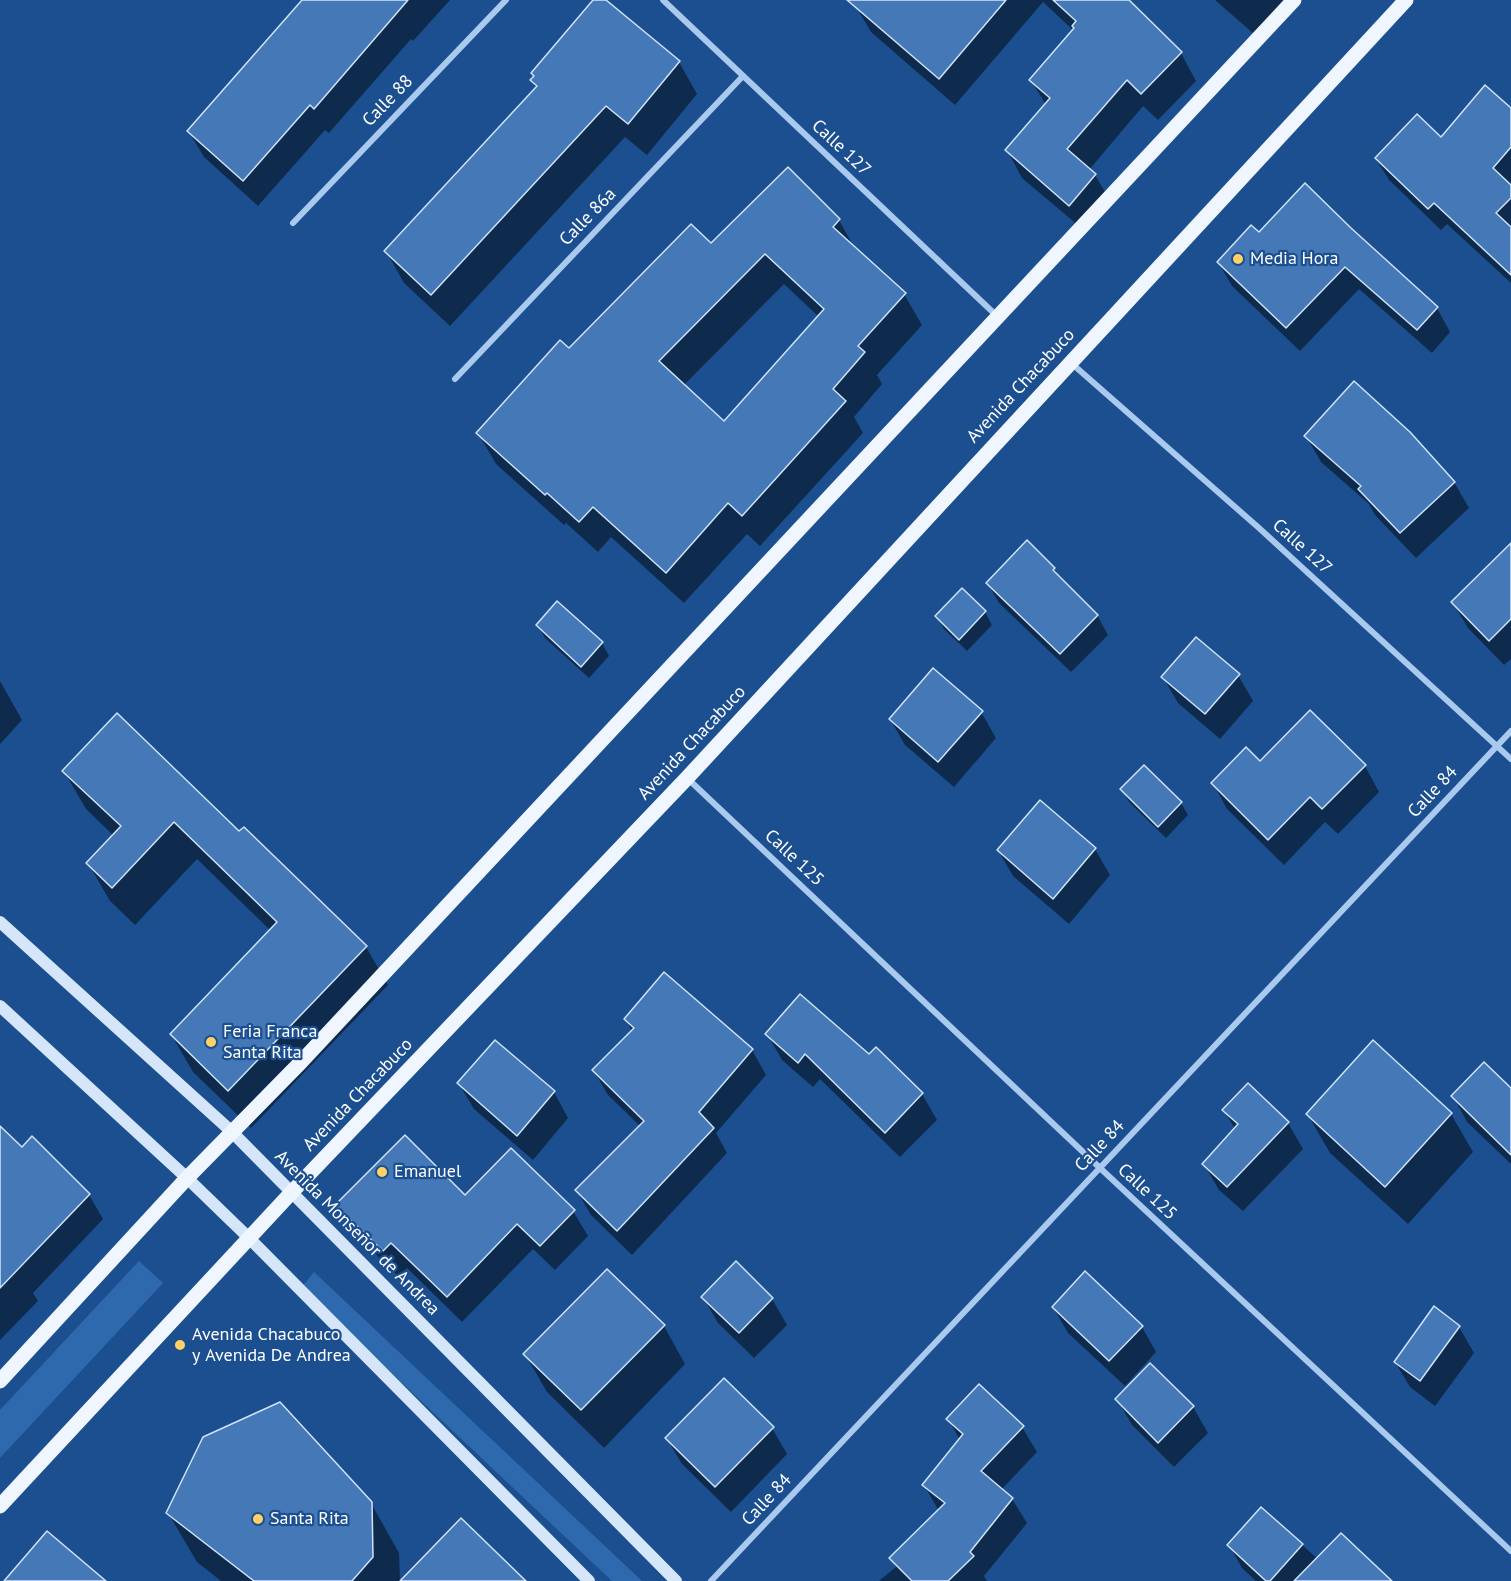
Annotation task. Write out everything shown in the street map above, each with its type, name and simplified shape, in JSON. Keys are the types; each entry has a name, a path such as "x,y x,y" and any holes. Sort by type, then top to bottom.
{"main road":[{"path":"0,1380 231,1131 309,1053 999,318 1294,0"},
{"name":"Avenida Chacabuco","path":"0,1506 291,1193 687,778 1406,0"},
{"name":"Avenida Monseñor de Andrea","path":"0,922 231,1131 676,1581"},
{"path":"0,1006 249,1238 589,1581"}],"street":[{"name":"Calle 88","path":"293,224 506,0"},
{"name":"Calle 127","path":"663,0 999,318"},
{"name":"Calle 86a","path":"454,379 743,76"},
{"name":"Calle 127","path":"1070,362 1259,528 1511,759"},
{"name":"Calle 84","path":"711,1581 1511,731"},
{"name":"Calle 125","path":"687,778 1100,1168 1511,1551"}],"shaded area":[{"path":"139,1261 163,1283 0,1458 0,1410"},
{"path":"314,1272 642,1581 612,1581 301,1288"}],"building":[{"path":"302,0 408,0 314,109 310,105 243,181 187,131"},
{"path":"593,0 606,0 680,61 628,124 606,106 431,295 384,251 537,86 530,80 534,76 531,73"},
{"path":"847,0 1006,0 939,79"},
{"path":"1053,0 1129,0 1182,52 1141,94 1127,80 1067,149 1096,174 1069,206 1005,150 1050,98 1029,80 1074,28 1072,26 1076,21"},
{"path":"1485,85 1511,108 1511,147 1493,168 1511,185 1511,198 1496,213 1511,227 1511,275 1434,203 1428,209 1375,158 1417,114 1441,137"},
{"path":"788,167 840,219 833,227 906,293 858,346 865,352 833,389 846,401 742,516 728,503 666,573 593,507 579,522 476,433 560,340 569,348 691,224 711,243","holes":["765,254 824,309 724,421 659,361"]},
{"path":"1305,183 1438,307 1417,330 1345,267 1286,328 1217,262 1251,225 1259,232"},
{"path":"1354,381 1410,432 1455,482 1400,533 1358,489 1361,486 1304,436"},
{"path":"1027,540 1098,615 1060,654 986,583"},
{"path":"1511,543 1511,619 1489,641 1451,602"},
{"path":"962,588 986,611 959,640 935,616"},
{"path":"557,601 603,642 581,667 536,625"},
{"path":"1196,637 1240,674 1205,714 1161,677"},
{"path":"933,668 983,711 938,762 889,719"},
{"path":"1310,710 1366,765 1322,809 1310,797 1268,840 1211,783 1246,747 1260,761"},
{"path":"117,713 239,831 244,827 367,946 228,1091 170,1034 277,922 174,822 112,888 86,863 121,826 62,771"},
{"path":"1144,765 1182,802 1158,827 1120,789"},
{"path":"1040,800 1096,848 1053,899 997,850"},
{"path":"664,972 753,1049 699,1112 714,1128 617,1231 575,1190 644,1121 592,1070 634,1028 624,1019"},
{"path":"800,994 869,1054 876,1047 923,1093 885,1133 805,1054 798,1063 765,1034"},
{"path":"495,1040 555,1091 517,1136 457,1083"},
{"path":"1373,1040 1452,1113 1385,1187 1306,1114"},
{"path":"1484,1062 1511,1088 1511,1155 1451,1096"},
{"path":"1248,1083 1289,1122 1227,1187 1202,1164 1238,1124 1222,1110"},
{"path":"0,1126 22,1147 32,1136 90,1194 0,1288"},
{"path":"405,1135 465,1195 511,1148 575,1210 540,1246 517,1224 447,1297 391,1243 383,1251 335,1205"},
{"path":"736,1261 773,1298 739,1333 701,1297"},
{"path":"607,1269 665,1325 581,1410 523,1354"},
{"path":"1085,1271 1143,1326 1109,1361 1052,1307"},
{"path":"1434,1306 1460,1326 1420,1381 1394,1362"},
{"path":"1150,1363 1194,1406 1158,1443 1115,1399"},
{"path":"724,1378 774,1427 715,1487 665,1438"},
{"path":"979,1384 1024,1426 981,1471 1013,1498 970,1552 974,1556 948,1581 912,1581 889,1558 945,1503 922,1485 963,1434 946,1419"},
{"path":"280,1402 372,1502 373,1557 352,1581 254,1581 166,1513 203,1437"},
{"path":"1261,1507 1303,1544 1270,1581 1266,1581 1227,1545"},
{"path":"461,1518 526,1581 400,1581"},
{"path":"47,1531 106,1581 4,1581"},
{"path":"1341,1533 1392,1581 1294,1581"}],"place":[{"name":"Media Hora","path":"1238,259"},
{"name":"Feria Franca Santa Rita","path":"211,1042"},
{"name":"Emanuel","path":"382,1172"},
{"name":"Avenida Chacabuco y Avenida De Andrea","path":"180,1345"},
{"name":"Santa Rita","path":"258,1519"}]}
